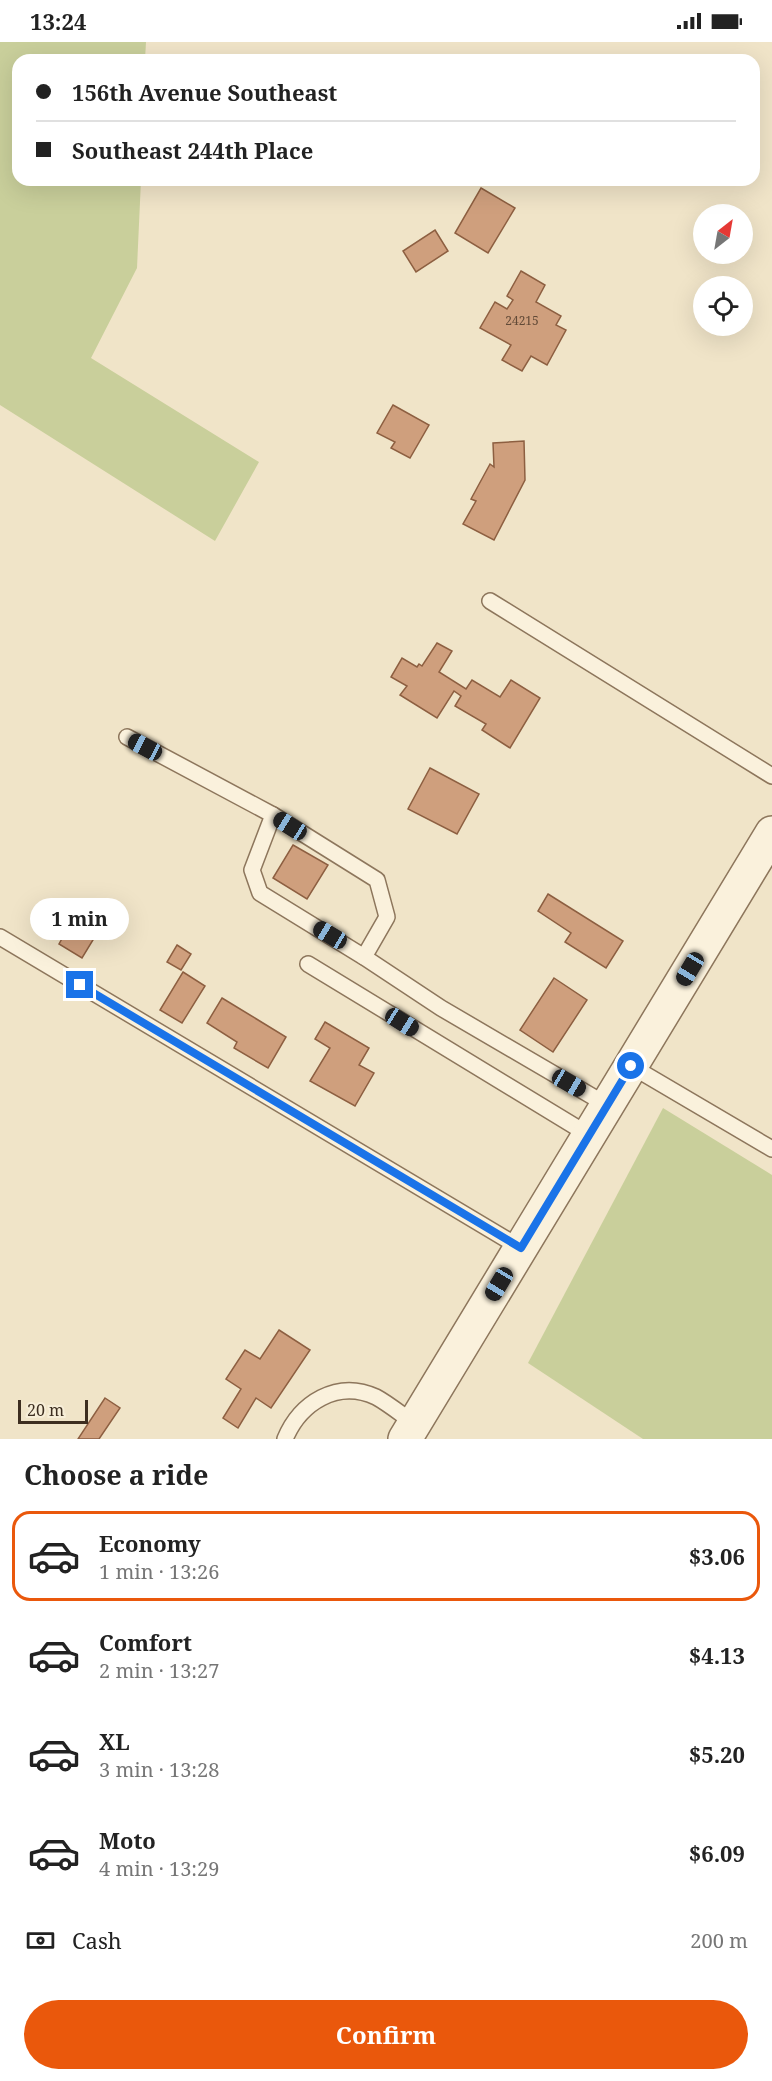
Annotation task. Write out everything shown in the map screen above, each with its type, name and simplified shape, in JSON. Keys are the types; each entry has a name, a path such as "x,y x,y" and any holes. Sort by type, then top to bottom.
{"street":[{"path":"410,1431 772,832"}],"lane":[{"path":"490,601 772,776"},
{"path":"127,737 273,815 377,880 387,917 364,957"},
{"path":"273,815 252,870 260,893 441,1008 607,1105"},
{"path":"0,937 521,1248"},
{"path":"308,964 589,1136"},
{"path":"631,1066 772,1149"},
{"path":"285,1439 305,1408 328,1393 353,1391 375,1397 410,1431"}],"green space":[{"path":"0,42 146,42 145,54 12,54 12,186 141,186 137,268 91,358 259,462 215,541 0,405"},
{"path":"663,1108 772,1175 772,1439 643,1439 528,1363"}],"building":[{"path":"481,188 515,208 488,253 455,233"},
{"path":"435,230 448,251 416,272 403,251"},
{"path":"521,271 545,285 536,302 561,316 556,325 566,330 547,365 531,356 522,371 502,360 511,345 480,328 495,302 507,309 513,300 507,296"},
{"path":"393,405 429,425 410,458 391,448 395,442 377,433"},
{"path":"524,441 525,480 494,540 463,524 476,501 471,499 490,464 494,467 493,443"},
{"path":"437,643 452,651 439,672 466,689 472,680 500,697 511,680 540,698 510,748 482,730 486,724 455,706 461,696 454,691 437,718 400,695 407,686 391,677 402,658 417,667 419,664 422,666"},
{"path":"430,768 479,794 457,834 408,809"},
{"path":"293,845 328,865 307,899 273,878"},
{"path":"548,894 623,941 606,968 565,942 571,933 538,911"},
{"path":"72,921 96,935 82,958 59,944"},
{"path":"177,945 191,954 181,970 167,962"},
{"path":"183,972 205,986 182,1023 160,1010"},
{"path":"554,978 587,1000 553,1052 520,1030"},
{"path":"222,998 286,1037 268,1068 234,1048 237,1042 207,1023"},
{"path":"325,1022 369,1048 359,1065 374,1073 355,1106 310,1081 330,1048 315,1039"},
{"path":"279,1330 310,1350 271,1408 256,1398 238,1428 223,1418 241,1389 226,1379 245,1350 260,1359"},
{"path":"105,1398 120,1408 99,1439 78,1439"}],"route":[{"path":"80,985 521,1248 631,1066"}]}
